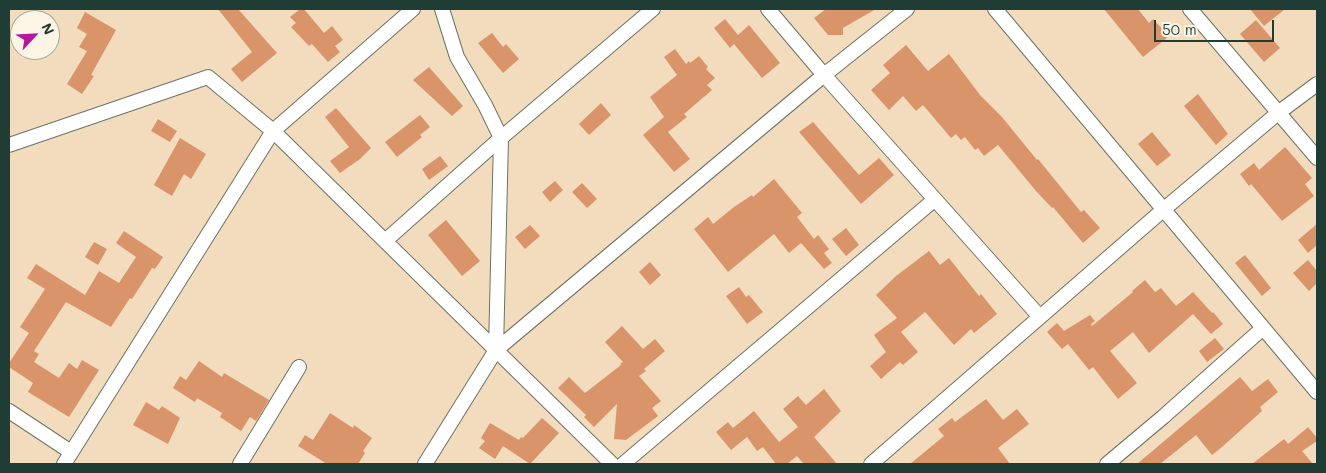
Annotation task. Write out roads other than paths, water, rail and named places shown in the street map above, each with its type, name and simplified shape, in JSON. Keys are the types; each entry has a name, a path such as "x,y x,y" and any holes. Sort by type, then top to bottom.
{"street":[{"path":"64,464 273,131 413,9"},
{"path":"442,9 457,57 486,104 501,138 496,350"},
{"path":"385,241 501,138 653,9"},
{"path":"768,9 934,200 1040,317"},
{"path":"425,464 496,350 824,75 907,9"},
{"path":"995,9 1317,392"},
{"path":"1190,9 1317,158"},
{"path":"9,146 208,77 273,131 612,464"},
{"path":"871,464 1163,210 1278,113 1317,84"},
{"path":"623,464 934,200"},
{"path":"1107,464 1263,328"},
{"path":"240,464 299,367"},
{"path":"9,411 71,452"}]}
